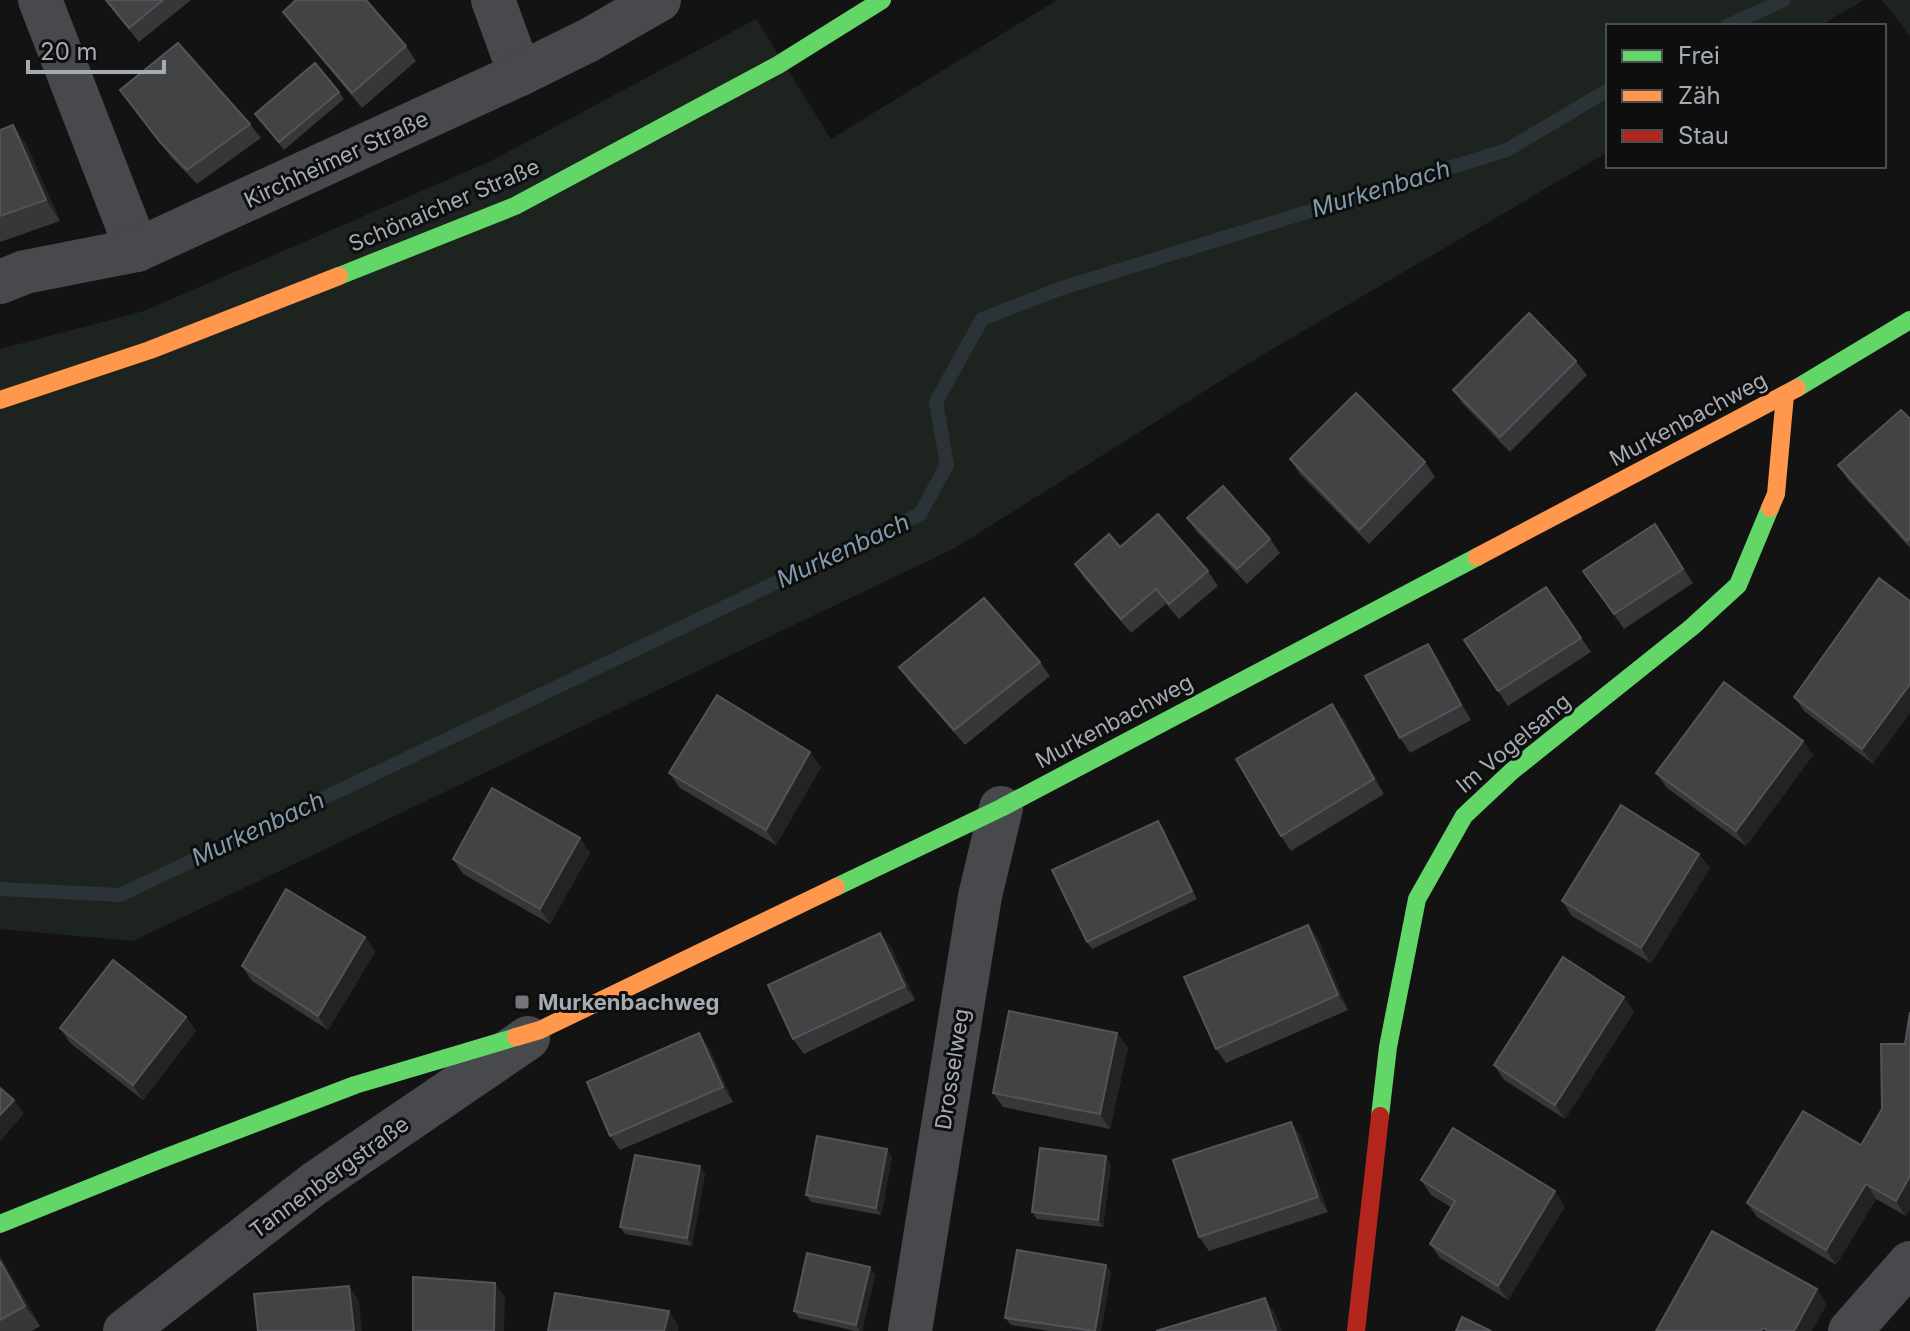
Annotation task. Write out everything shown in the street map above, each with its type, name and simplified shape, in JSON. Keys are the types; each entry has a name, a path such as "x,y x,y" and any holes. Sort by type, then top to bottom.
{"street":[{"path":"40,0 137,250"},
{"path":"493,0 520,74"},
{"name":"Kirchheimer Straße","path":"0,282 25,272 137,250 520,74 589,40 659,0"},
{"name":"Schönaicher Straße","path":"0,400 150,350 515,206 778,65 882,0"},
{"name":"Murkenbachweg","path":"0,1224 355,1085 540,1030 1001,808 1785,395 1910,320"},
{"name":"Im Vogelsang","path":"1356,1331 1388,1047 1417,899 1464,816 1512,771 1692,627 1738,585 1776,494 1785,395"},
{"name":"Drosselweg","path":"910,1331 980,896 1001,808"},
{"name":"Tannenbergstraße","path":"125,1331 314,1184 540,1030"},
{"path":"1850,1331 1910,1263"}],"shaded area":[{"path":"1057,0 1864,0 1823,24 1606,24 1606,153 1254,360 955,548 133,941 0,929 0,349 144,311 491,161 756,19 831,139"},
{"path":"1882,0 1910,0 1910,36"}],"building":[{"path":"106,0 163,0 129,28"},
{"path":"296,0 366,0 406,46 352,93 283,12"},
{"path":"178,43 250,124 187,170 160,142 120,90"},
{"path":"315,63 339,92 279,142 255,114"},
{"path":"13,125 46,200 0,216 0,130"},
{"path":"1529,313 1576,361 1500,437 1453,390"},
{"path":"1356,393 1425,462 1359,530 1290,459"},
{"path":"1901,410 1910,419 1910,538 1907,541 1838,465"},
{"path":"1223,486 1270,539 1237,569 1187,518"},
{"path":"1158,514 1208,571 1169,604 1156,589 1121,619 1075,564 1109,534 1120,547"},
{"path":"1655,524 1683,569 1614,614 1583,571"},
{"path":"1879,578 1910,601 1910,684 1862,749 1794,697"},
{"path":"1546,587 1581,638 1498,691 1464,640"},
{"path":"984,598 1040,662 954,730 899,667"},
{"path":"1428,644 1461,705 1400,738 1365,676"},
{"path":"1724,682 1803,741 1736,831 1656,773"},
{"path":"717,695 810,752 766,830 669,773"},
{"path":"1332,704 1374,779 1281,836 1236,759"},
{"path":"492,788 580,838 540,909 453,859"},
{"path":"1621,805 1699,854 1641,948 1562,901"},
{"path":"1158,821 1192,891 1087,942 1052,870"},
{"path":"286,889 365,937 318,1016 242,966"},
{"path":"1308,925 1338,995 1216,1049 1184,977"},
{"path":"880,933 905,986 793,1039 768,985"},
{"path":"1563,957 1624,997 1555,1105 1494,1065"},
{"path":"113,960 186,1017 133,1085 60,1028"},
{"path":"1009,1011 1117,1033 1100,1114 993,1093"},
{"path":"1910,1012 1910,1176 1896,1201 1866,1184 1826,1250 1747,1203 1803,1111 1861,1145 1882,1109 1881,1044 1905,1044"},
{"path":"699,1033 723,1087 610,1136 587,1082"},
{"path":"0,1088 14,1100 0,1115"},
{"path":"1291,1122 1318,1197 1199,1237 1173,1160"},
{"path":"1453,1128 1555,1191 1498,1286 1430,1244 1455,1201 1421,1180"},
{"path":"817,1136 887,1149 876,1208 806,1195"},
{"path":"1040,1148 1106,1156 1098,1220 1032,1212"},
{"path":"635,1155 700,1166 687,1238 620,1227"},
{"path":"1712,1231 1817,1289 1794,1331 1768,1331 1763,1328 1761,1331 1656,1331"},
{"path":"1017,1250 1106,1265 1095,1331 1005,1318"},
{"path":"807,1253 870,1267 856,1325 794,1311"},
{"path":"0,1261 25,1306 0,1320"},
{"path":"413,1277 495,1283 494,1331 413,1331"},
{"path":"349,1286 354,1331 258,1331 254,1294"},
{"path":"555,1293 669,1311 664,1331 548,1331"},
{"path":"1265,1298 1276,1331 1156,1331"},
{"path":"1462,1317 1491,1331 1456,1331"}],"waterway":[{"name":"Murkenbach","path":"1731,24 1784,0"},
{"name":"Murkenbach","path":"0,889 120,895 920,514 947,465 936,402 982,319 1062,288 1507,150 1606,91"}],"traffic: fast":[{"path":"339,276 515,206 778,65 882,0"},
{"path":"1797,388 1910,320"},
{"path":"1380,1116 1388,1047 1417,899 1464,816 1512,771 1692,627 1738,585 1770,508"},
{"path":"836,887 1001,808 1477,557"},
{"path":"0,1224 355,1085 516,1037"}],"traffic: slow":[{"path":"0,400 150,350 339,276"},
{"path":"1477,557 1797,388"},
{"path":"1770,508 1776,494 1785,395"},
{"path":"516,1037 540,1030 836,887"}],"traffic: jam":[{"path":"1356,1331 1380,1116"}],"place":[{"name":"Murkenbachweg","path":"522,1002"}]}
